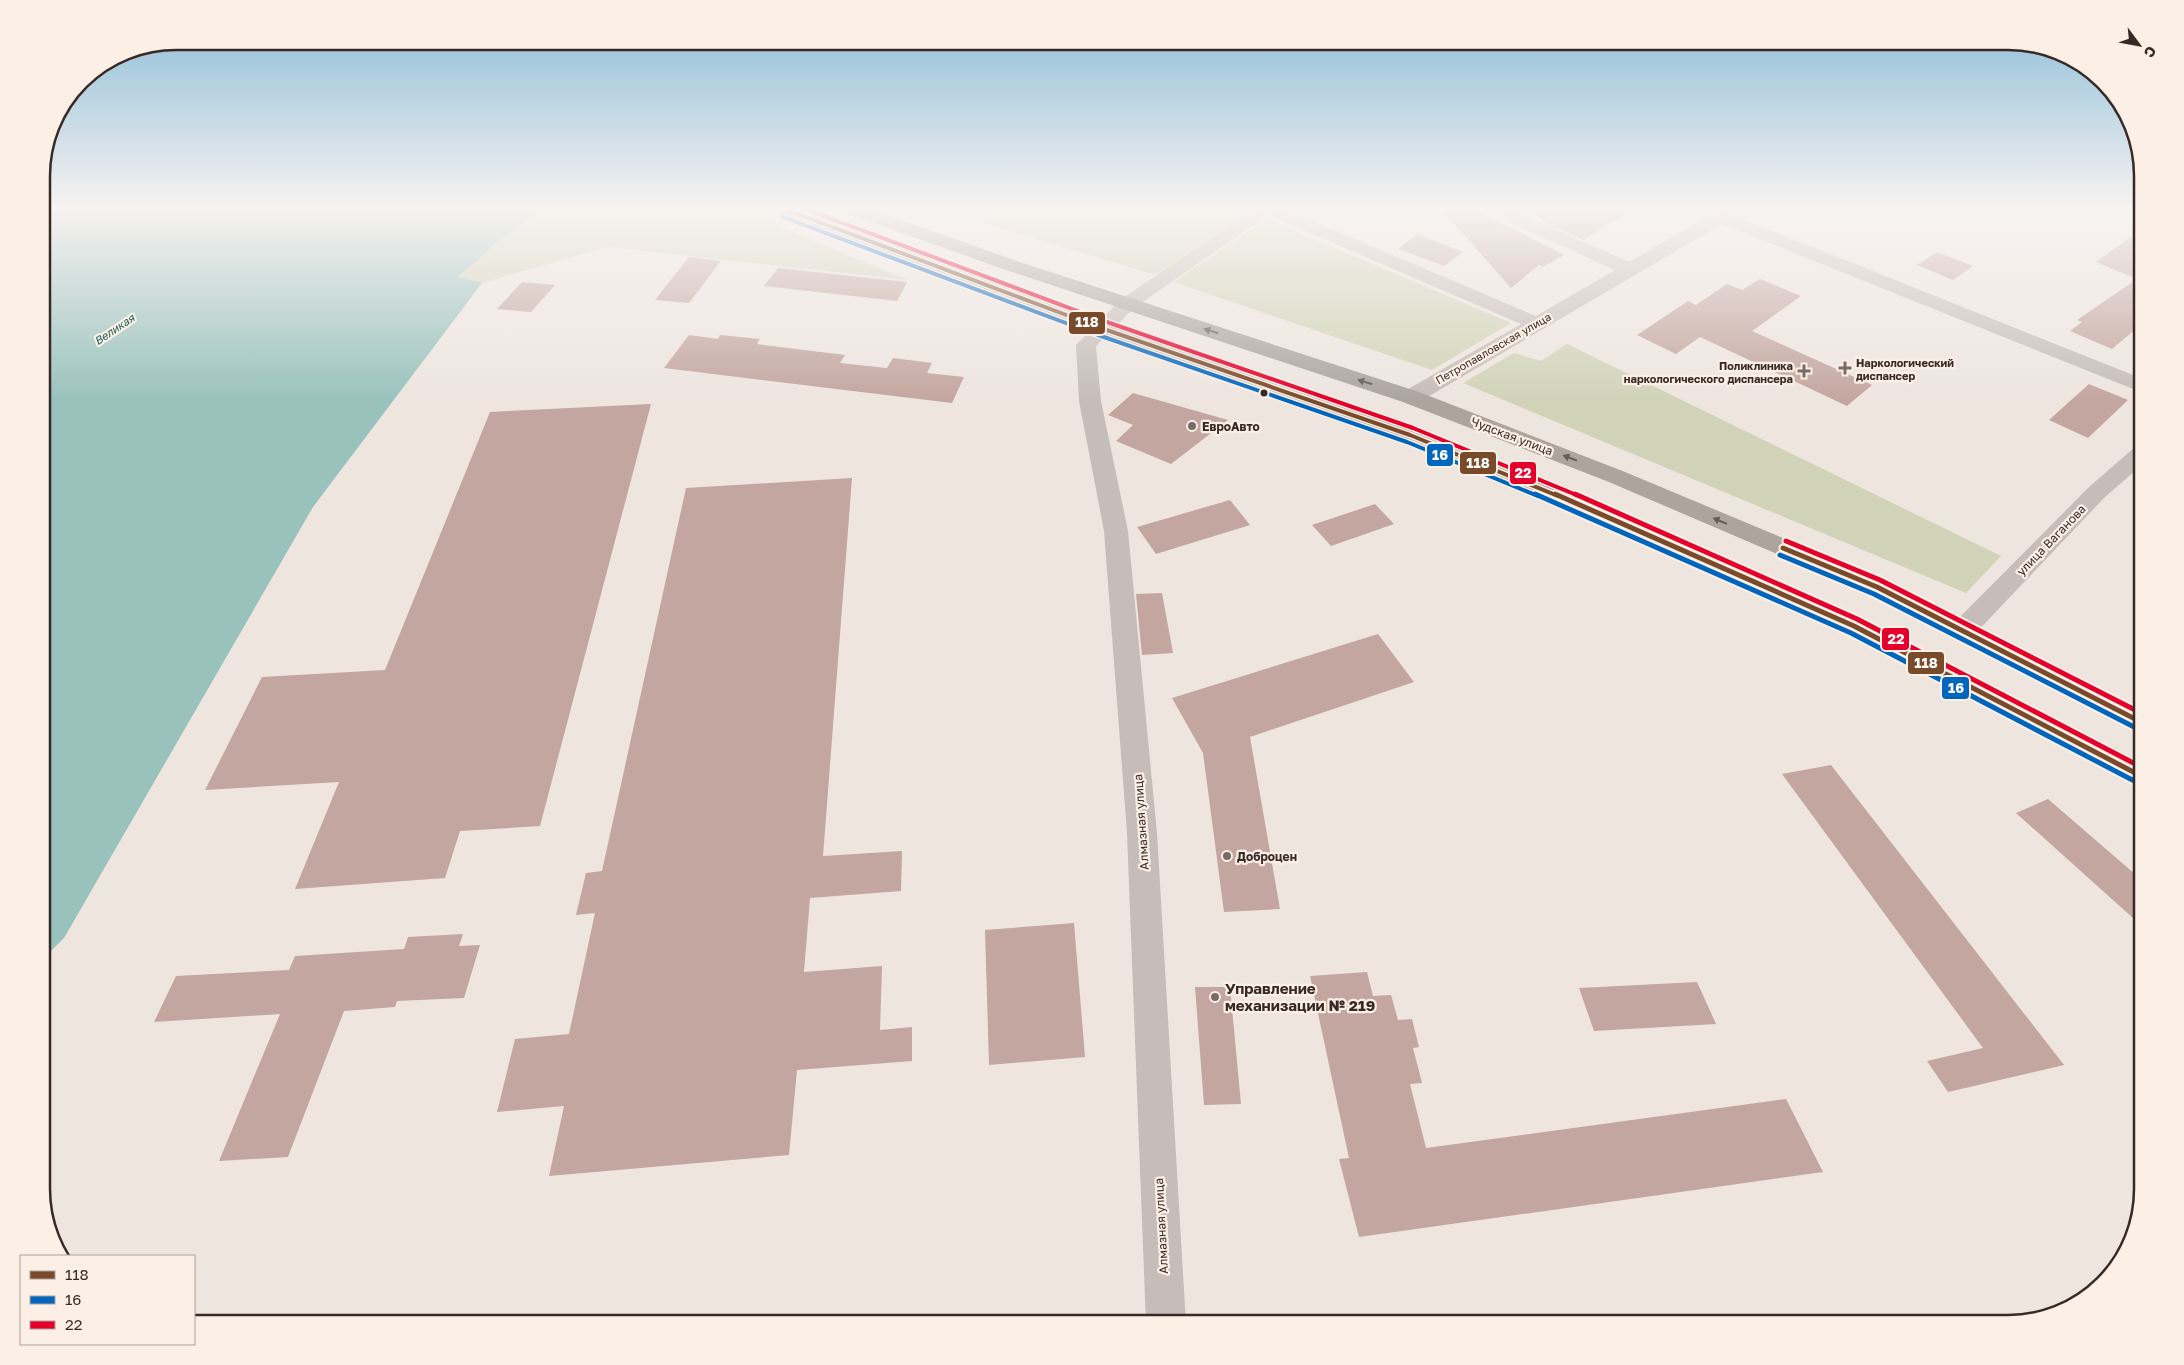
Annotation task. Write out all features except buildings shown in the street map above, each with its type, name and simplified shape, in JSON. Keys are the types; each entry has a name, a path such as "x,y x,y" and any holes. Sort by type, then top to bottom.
{"highway":[{"path":"956,274 1101,328 1410,435 1589,508 1854,626 2134,772"},
{"name":"Чудская улица","path":"1039,274 1411,397 1617,477 1877,587 2134,718"},
{"path":"1589,508 1614,503 1622,492 1617,477"},
{"path":"1744,577 1734,559 1743,544 1768,541"}],"street":[{"name":"Алмазная улица","path":"1166,1315 1142,833 1130,680 1116,531 1090,401 1086,372 1086,345 1127,304 1171,274"},
{"path":"1420,274 1536,323"},
{"name":"Петропавловская улица","path":"1411,397 1621,274"},
{"path":"1865,274 2134,383"},
{"name":"улица Ваганова","path":"1962,630 2098,492 2134,460"}],"green space":[{"path":"461,274 515,274 482,283 457,277"},
{"path":"850,274 892,274 907,280"},
{"path":"1185,274 1395,274 1511,323 1432,370 1173,282"},
{"path":"1567,344 2001,556 1966,593 1463,383 1514,353 1541,361"}],"water":[{"name":"Великая","path":"50,274 462,274 458,277 482,283 313,507 64,938 50,952"}],"transit line":[{"name":"16","path":"934,274 1098,335 1407,442 1586,515 1851,633 2134,781"},
{"name":"118","path":"957,274 1101,328 1410,435 1589,508 1854,626 2134,772"},
{"name":"22","path":"978,274 1104,321 1413,428 1592,501 1857,619 2134,763"},
{"name":"22","path":"1786,541 1880,580 2134,709"},
{"name":"118","path":"1783,548 1877,587 2134,718"},
{"name":"16","path":"1780,555 1874,594 2134,727"}],"place":[{"name":"Наркологический диспансер","path":"1845,368"},
{"name":"Поликлиника наркологического диспансера","path":"1804,371"},
{"name":"ЕвроАвто","path":"1192,426"},
{"name":"Доброцен","path":"1227,856"},
{"name":"Управление механизации № 219","path":"1215,997"}]}
